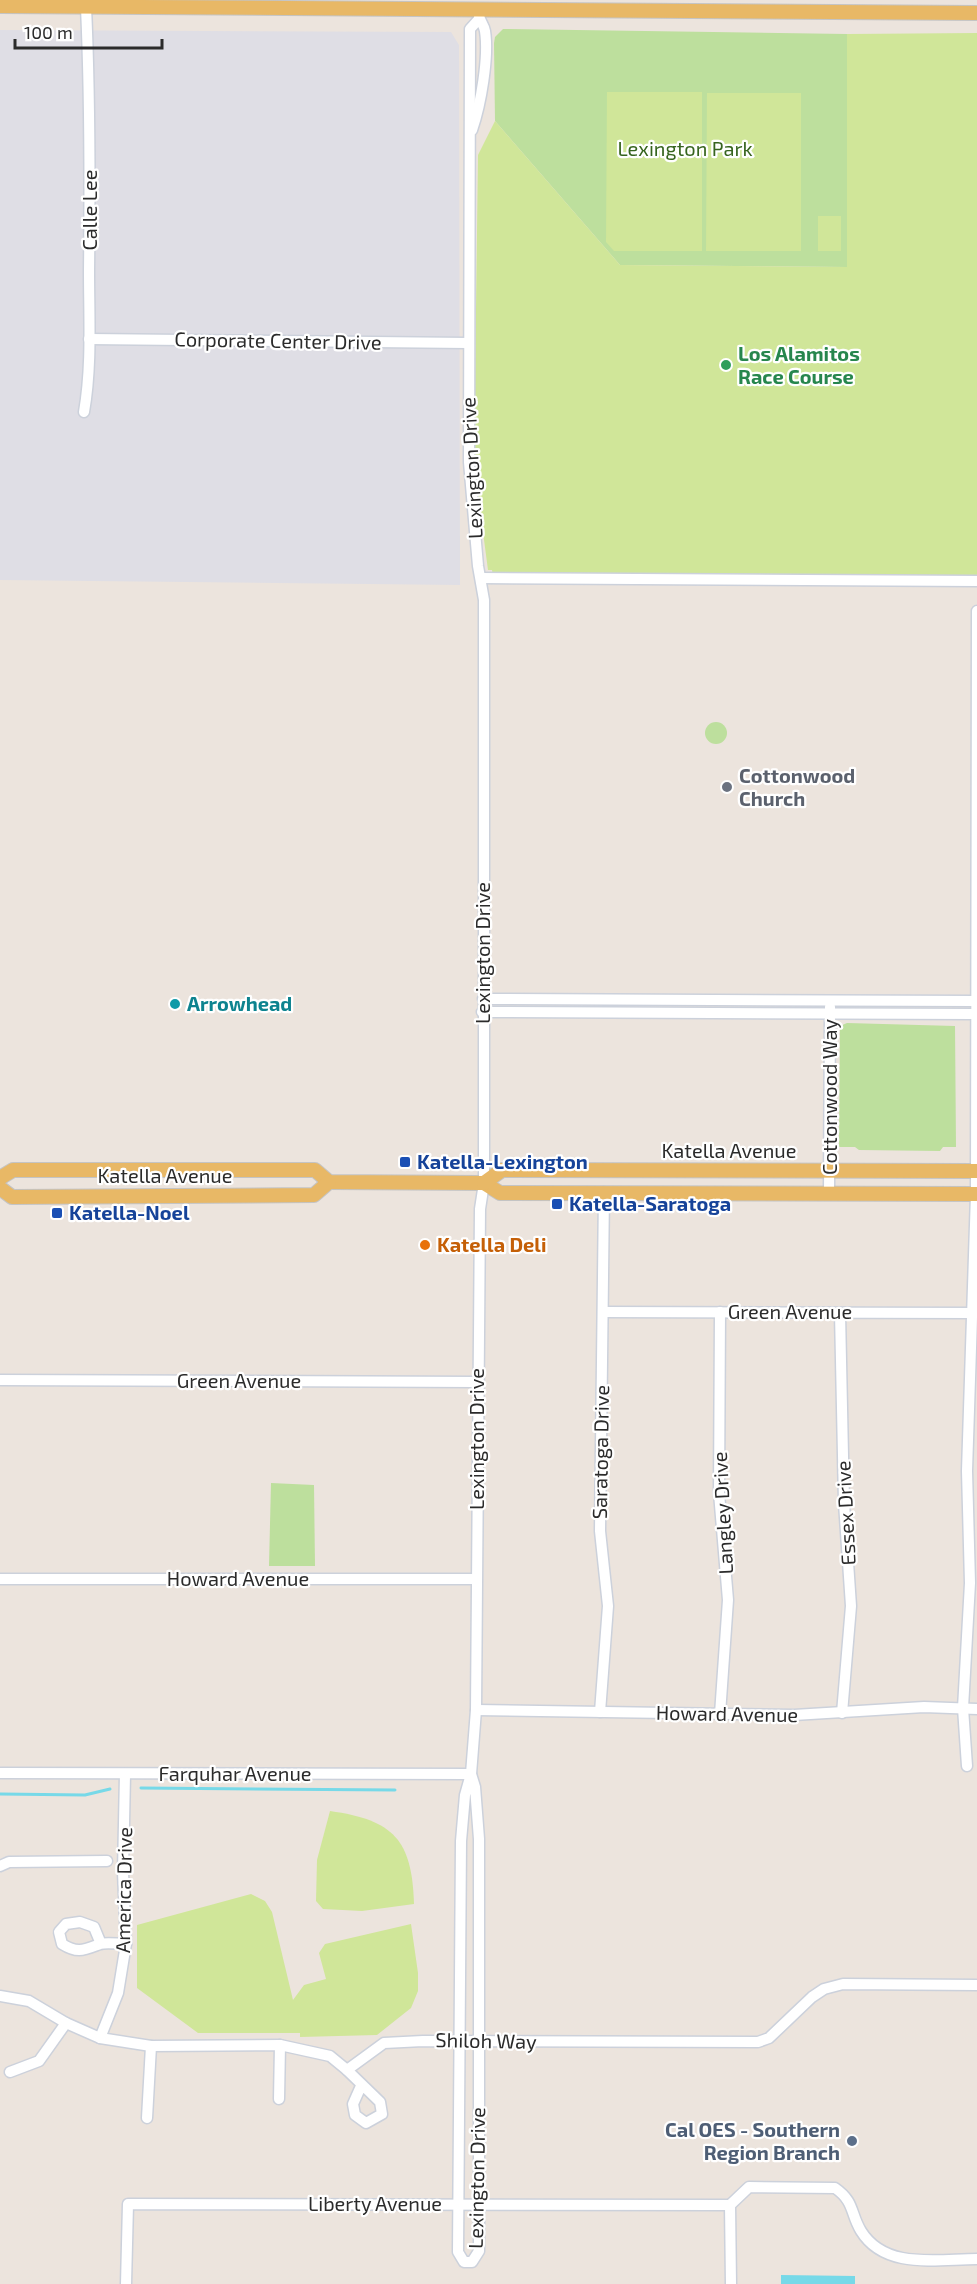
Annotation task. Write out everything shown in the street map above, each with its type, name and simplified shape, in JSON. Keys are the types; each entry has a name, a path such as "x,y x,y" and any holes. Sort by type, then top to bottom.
{"main road":[{"path":"0,6 479,10 797,6 977,12"},
{"name":"Katella Avenue","path":"0,1178 13,1170 315,1170 329,1182 483,1182 502,1170 976,1171"},
{"name":"Katella Avenue","path":"0,1188 12,1197 315,1195 329,1182"},
{"name":"Katella Avenue","path":"483,1182 500,1193 976,1194"}],"street":[{"name":"Calle Lee","path":"84,412 88,392 89,339 90,112 86,7"},
{"name":"Lexington Drive","path":"471,1774 475,1787 479,1839 479,2251 472,2262 464,2262 458,2252 461,1841 465,1795 471,1774 476,1710 477,1382 480,1209 483,1182 484,600 469,462 468,343 470,29 479,10"},
{"name":"Lexington Drive","path":"471,133 485,65 485,28 479,10"},
{"name":"Corporate Center Drive","path":"89,339 468,343"},
{"path":"481,578 977,581"},
{"path":"967,1766 963,1708 970,1583 967,1471 975,1313 977,611"},
{"path":"483,999 975,1001"},
{"name":"Cottonwood Way","path":"829,1193 830,1001"},
{"path":"482,1012 975,1014"},
{"name":"Saratoga Drive","path":"600,1712 608,1606 600,1531 604,1192"},
{"name":"Green Avenue","path":"603,1312 975,1313"},
{"name":"Langley Drive","path":"720,1312 719,1493 728,1600 720,1714"},
{"name":"Essex Drive","path":"840,1312 844,1503 851,1606 842,1713"},
{"name":"Green Avenue","path":"0,1380 477,1382"},
{"name":"Howard Avenue","path":"0,1580 475,1578"},
{"name":"Howard Avenue","path":"476,1710 720,1714 842,1713 924,1707 977,1709"},
{"name":"Farquhar Avenue","path":"0,1773 471,1774"},
{"name":"America Drive","path":"100,2038 118,1993 126,1944 125,1773"},
{"path":"0,1866 9,1862 107,1861"},
{"path":"101,1944 126,1944"},
{"name":"Shiloh Way","path":"347,2070 384,2043 743,2044 769,2038 824,1989 843,1984 977,1985"},
{"path":"0,1996 29,2001 66,2023 100,2038 151,2046 280,2045 330,2056 361,2086"},
{"path":"9,2072 39,2061 66,2023"},
{"path":"279,2099 280,2045"},
{"path":"147,2118 151,2046"},
{"path":"731,2284 730,2205 749,2187 835,2188 847,2196 859,2227 868,2242 881,2253 901,2259 977,2259"},
{"name":"Liberty Avenue","path":"126,2284 128,2204 730,2205"}],"shaded area":[{"path":"0,30 451,32 459,45 460,585 0,580"}],"green space":[{"name":"Lexington Park","path":"503,29 847,34 847,267 620,265 495,121 494,43 495,37"},
{"name":"Los Alamitos Race Course","path":"977,33 977,585 494,582 492,570 488,570 474,464 478,155 495,121 620,265 847,267 847,34"},
{"path":"607,92 702,92 702,251 614,251 606,242"},
{"path":"707,93 801,93 801,251 706,251"},
{"path":"818,216 841,216 841,251 818,251"},
{"path":"716,722 724,725 727,733 724,741 716,744 708,741 705,733 708,725"},
{"path":"847,1023 955,1026 956,1147 943,1147 940,1151 859,1150 855,1147 839,1147 840,1026"},
{"path":"271,1483 314,1485 315,1566 269,1566"},
{"path":"330,1811 370,1820 395,1837 409,1864 414,1904 362,1911 323,1909 316,1901 317,1860"},
{"path":"251,1894 265,1901 272,1912 293,2000 304,1985 326,1979 319,1953 325,1944 411,1924 418,1973 418,1991 411,2008 377,2035 300,2037 300,2033 198,2033 137,1988 137,1925"}],"water":[{"path":"781,2275 855,2276 855,2284 781,2284"}],"waterway":[{"path":"141,1788 395,1790"},
{"path":"0,1794 85,1795 110,1789"}],"place":[{"name":"Los Alamitos Race Course","path":"726,365"},
{"name":"Cottonwood Church","path":"727,787"},
{"name":"Arrowhead","path":"175,1004"},
{"name":"Katella-Lexington","path":"405,1162"},
{"name":"Katella-Saratoga","path":"557,1204"},
{"name":"Katella-Noel","path":"57,1213"},
{"name":"Katella Deli","path":"425,1245"},
{"name":"Cal OES - Southern Region Branch","path":"852,2141"}]}
